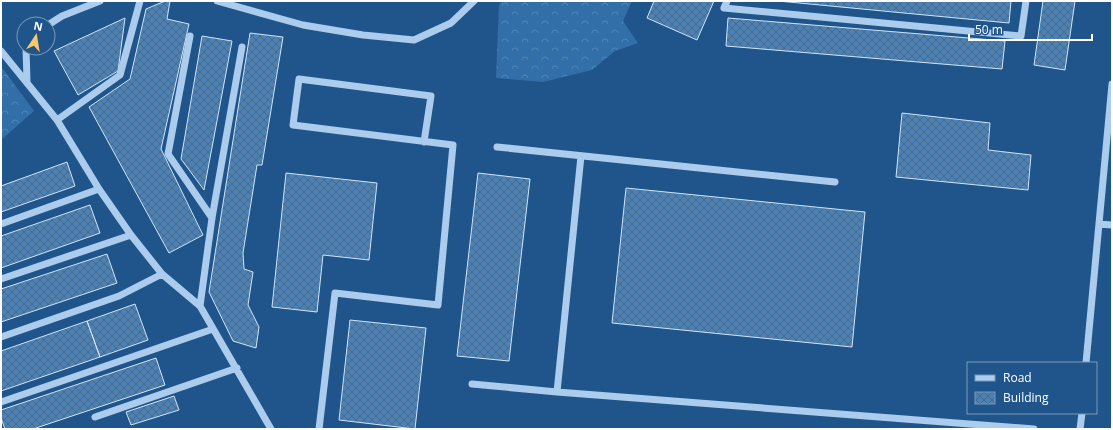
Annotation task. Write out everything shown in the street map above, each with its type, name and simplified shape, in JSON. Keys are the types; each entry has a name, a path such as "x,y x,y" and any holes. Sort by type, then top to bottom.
{"lane":[{"path":"56,20 100,1"},
{"path":"58,120 120,76 140,1"},
{"path":"217,1 303,24 363,35 414,40 451,23 474,1"},
{"path":"727,1 724,8 1021,36 1026,1"},
{"path":"190,36 168,154 212,218"},
{"path":"200,306 212,218 242,47"},
{"path":"1,51 58,120 99,189 131,235 162,274 200,306 271,429"},
{"path":"26,56 27,81"},
{"path":"319,429 335,294 438,305 452,144 424,142 293,124 300,78 431,96 424,142"},
{"path":"1086,362 1112,84"},
{"path":"498,147 835,182"},
{"path":"557,392 581,156"},
{"path":"1,224 99,189"},
{"path":"1099,224 1112,225"},
{"path":"1,279 131,235"},
{"path":"1,337 119,296 162,274"},
{"path":"1,402 212,329"},
{"path":"95,417 237,368"},
{"path":"472,384 1034,429"},
{"path":"1080,429 1082,414"}],"green space":[{"path":"502,1 632,1 623,21 638,43 615,51 592,70 543,82 496,78 499,5"},
{"path":"1,66 34,111 1,140"}],"building":[{"path":"165,1 170,1 167,19 189,24 161,149 203,235 169,253 89,107 130,79 146,9"},
{"path":"654,1 714,1 697,40 647,18"},
{"path":"778,1 1011,1 1009,23"},
{"path":"1043,1 1075,1 1065,70 1034,65"},
{"path":"125,18 118,71 78,95 56,55 56,50"},
{"path":"728,18 1005,41 1002,69 726,46"},
{"path":"250,33 283,37 262,165 257,165 243,253 244,269 253,272 248,305 259,327 256,348 233,341 209,292"},
{"path":"202,36 232,41 204,190 181,159"},
{"path":"902,113 990,123 988,150 1031,155 1028,190 896,177"},
{"path":"67,162 75,186 1,212 1,186"},
{"path":"286,173 377,183 369,260 323,255 317,312 272,307"},
{"path":"478,173 530,179 509,361 457,356"},
{"path":"626,188 865,212 852,347 612,323"},
{"path":"90,205 100,233 1,268 1,236"},
{"path":"107,254 117,283 1,322 1,289"},
{"path":"135,304 148,340 100,357 87,321"},
{"path":"350,320 426,328 415,429 339,420"},
{"path":"87,321 100,357 1,391 1,351"},
{"path":"156,358 165,385 33,429 5,429 1,418 1,410"},
{"path":"174,396 179,410 131,425 126,412"}]}
